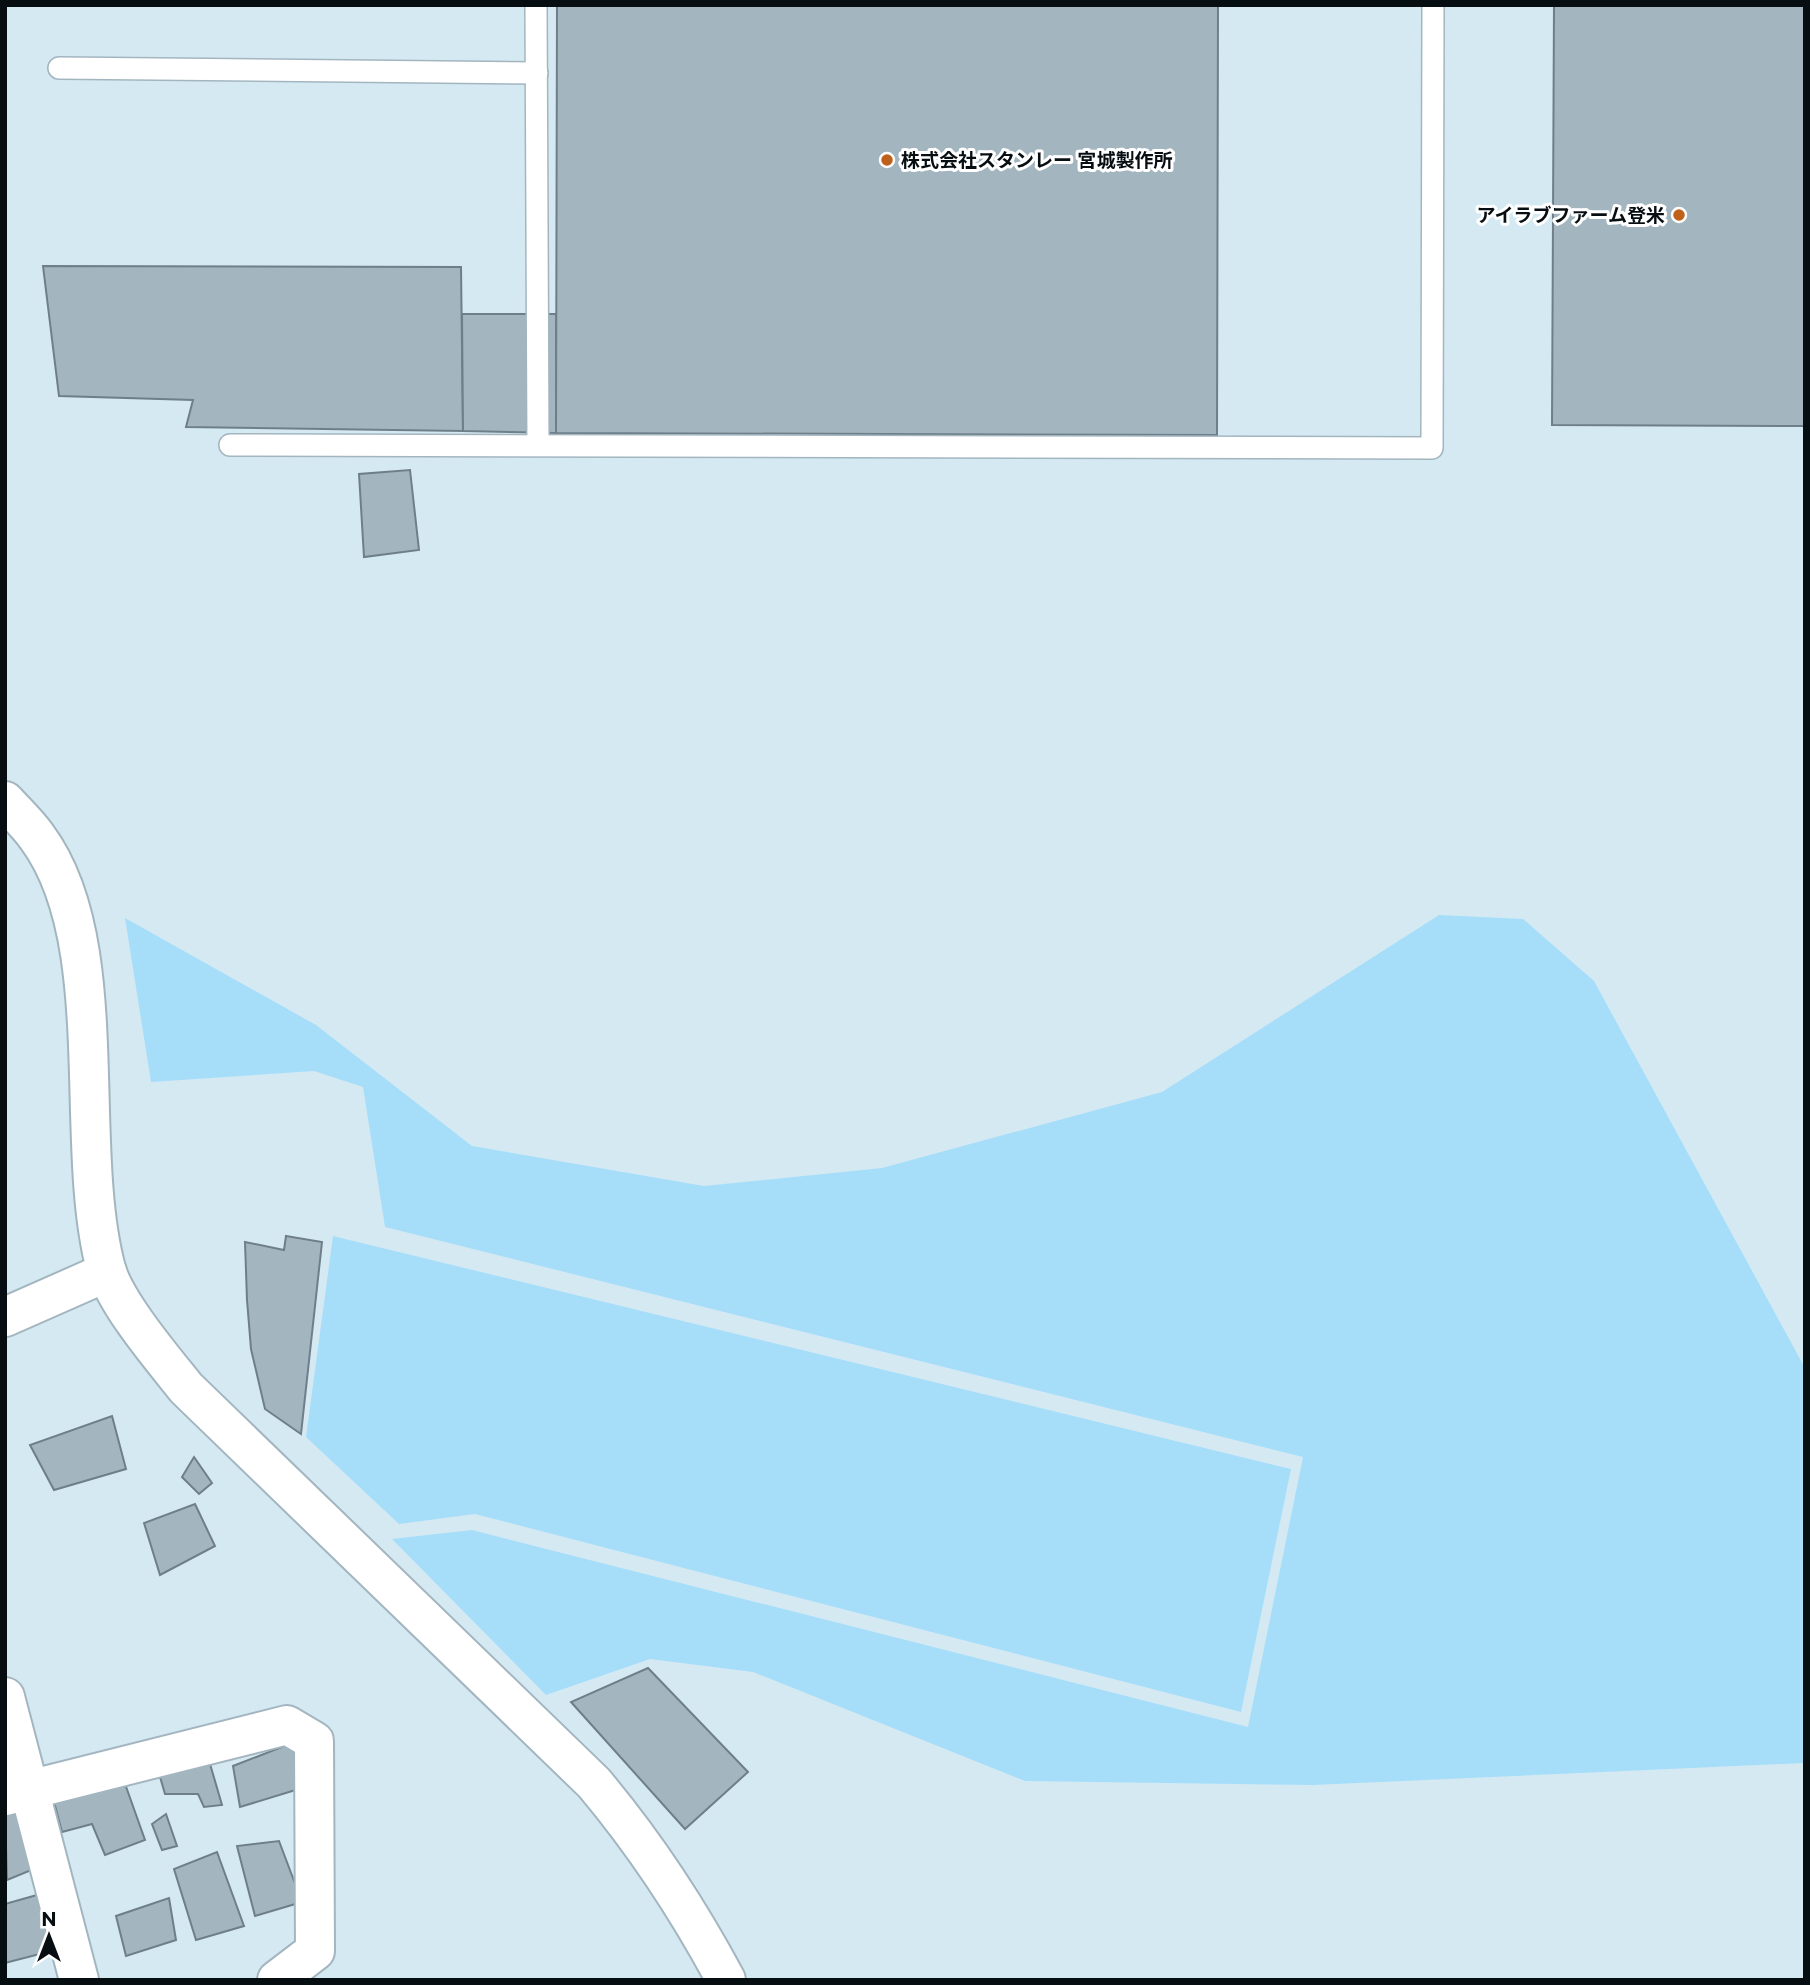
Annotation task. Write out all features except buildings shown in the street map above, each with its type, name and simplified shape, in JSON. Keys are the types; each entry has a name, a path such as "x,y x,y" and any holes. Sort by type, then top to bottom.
{"street":[{"path":"5,801 38,838 61,883 75,927 83,982 94,1198 107,1272 141,1331 186,1388 594,1783 634,1832 689,1911 726,1980"},
{"path":"5,1317 107,1272"},
{"path":"5,1697 18,1793 79,1980"},
{"path":"18,1793 287,1725 314,1741 315,1951 277,1980"}],"lane":[{"path":"536,5 538,445"},
{"path":"230,444 1432,448 1433,5"},
{"path":"59,68 537,73"}],"shaded area":[{"path":"1439,915 1523,919 1594,981 1805,1368 1805,1763 1313,1785 1025,1781 753,1672 650,1659 546,1695 392,1539 472,1530 1248,1727 1303,1457 385,1227 363,1087 314,1071 151,1082 125,918 316,1025 472,1146 704,1186 882,1168 1162,1092"},
{"path":"333,1236 1291,1469 1241,1712 475,1514 399,1524 306,1437"}],"place":[{"name":"株式会社スタンレー 宮城製作所","path":"887,160"},
{"name":"アイラブファーム登米","path":"1679,215"}]}
